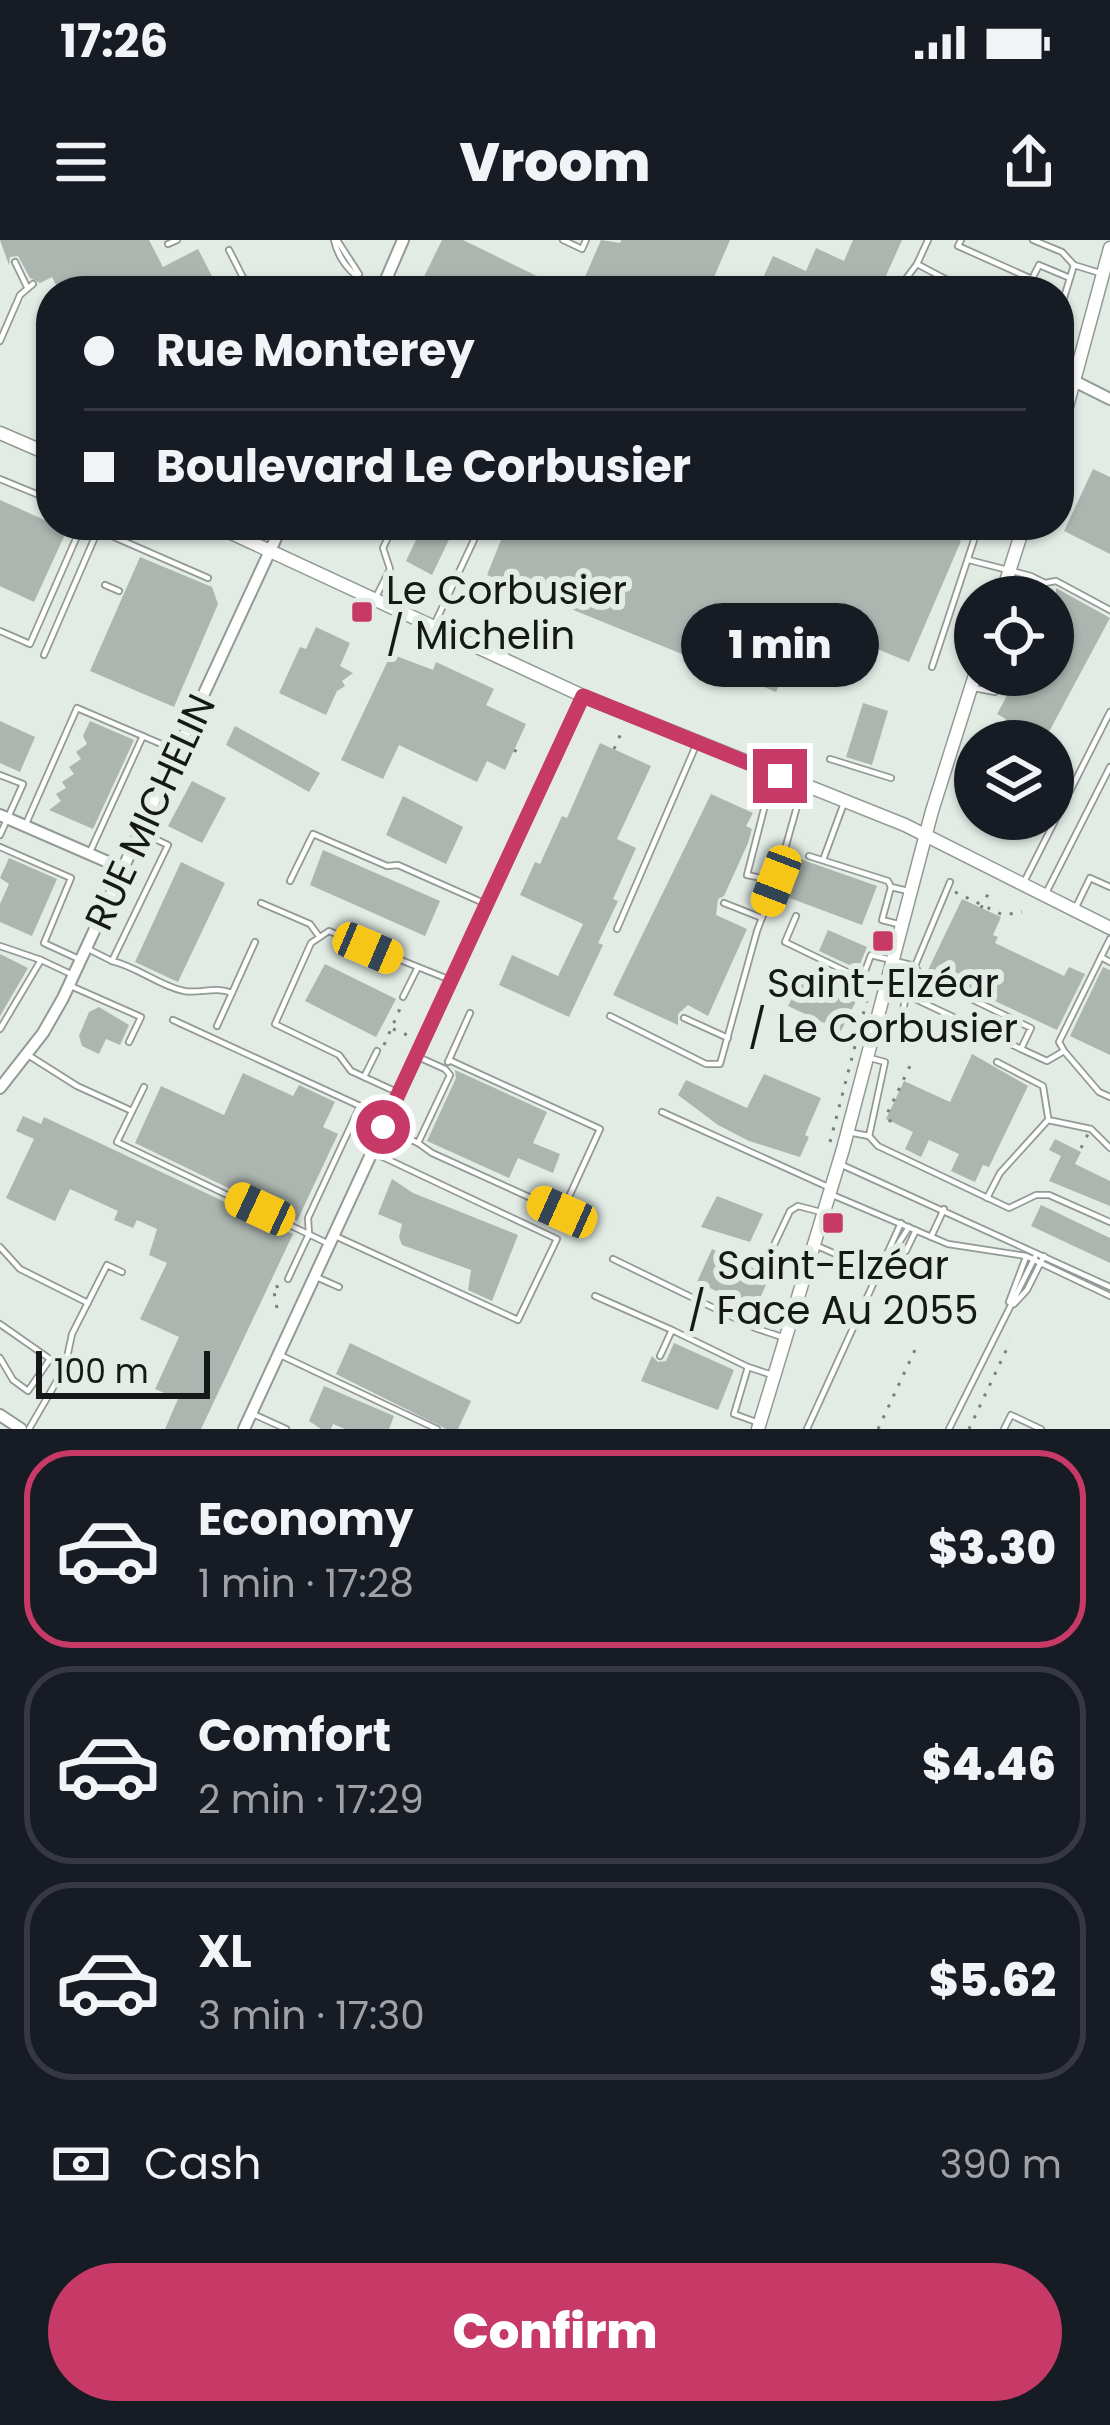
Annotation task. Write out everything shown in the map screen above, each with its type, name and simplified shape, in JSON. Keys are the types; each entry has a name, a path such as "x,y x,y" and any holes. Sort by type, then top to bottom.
{"street":[{"path":"387,276 403,240"},
{"path":"1074,388 1110,248"},
{"path":"1076,382 1110,399"},
{"path":"0,433 36,448"},
{"path":"248,540 583,696 925,836 1110,928"},
{"name":"RUE MICHELIN","path":"0,1088 28,1055 71,980 275,540"},
{"path":"1007,576 1019,540"},
{"path":"244,1429 583,696"},
{"path":"759,1426 839,1164 925,836 968,696"},
{"path":"4,816 124,869"},
{"path":"0,1415 25,1429"}],"lane":[{"path":"168,244 176,240"},
{"path":"336,240 338,255 360,276"},
{"path":"563,240 582,249 586,240"},
{"path":"908,276 928,240"},
{"path":"961,240 958,246 1025,276"},
{"path":"1033,240 1062,252 1074,265 1103,274"},
{"path":"229,250 242,276"},
{"path":"0,341 18,298 30,286 14,262"},
{"path":"917,264 940,276"},
{"path":"1034,276 1039,265 1065,276"},
{"path":"1071,276 1074,265"},
{"path":"0,479 36,494"},
{"path":"0,631 30,644 77,540"},
{"path":"44,655 93,540"},
{"path":"127,540 208,578"},
{"path":"375,599 390,569 383,548 387,540"},
{"path":"434,627 475,540"},
{"path":"932,668 975,540"},
{"path":"969,560 1024,576"},
{"path":"63,568 79,574"},
{"path":"105,585 119,591"},
{"path":"1074,590 1110,610"},
{"path":"50,599 65,606"},
{"path":"38,627 53,634"},
{"path":"25,826 77,707 178,752"},
{"path":"1023,884 1110,712"},
{"path":"89,854 143,736"},
{"path":"617,929 698,743"},
{"path":"830,759 891,778"},
{"path":"1045,896 1110,766"},
{"path":"0,775 23,784 4,816 0,835"},
{"path":"776,881 747,875 765,805 780,776"},
{"path":"610,1016 712,1066 722,1061 803,785"},
{"path":"823,860 845,802"},
{"path":"112,961 168,845 141,832"},
{"path":"290,881 313,834 486,904"},
{"path":"0,847 71,878 44,943 112,961 184,991 221,988 232,993"},
{"path":"809,856 888,881 891,887 881,920 902,925"},
{"path":"1074,910 1090,878 1110,887"},
{"path":"878,1020 899,1026 915,967 950,882"},
{"path":"891,887 911,892"},
{"path":"261,903 310,924 319,936"},
{"path":"724,903 762,918"},
{"path":"796,916 784,942 1047,1061 1064,1051"},
{"path":"399,1093 351,1071 339,1055 275,1024 311,943 329,931 451,980"},
{"path":"1110,939 1060,1042 1099,1092 1110,1097"},
{"path":"217,1027 255,942"},
{"path":"0,946 41,959 141,1017 129,1042"},
{"path":"862,979 871,955 915,967 920,974 1031,1028 1021,1049"},
{"path":"1101,958 1110,962"},
{"path":"0,1029 41,959"},
{"path":"404,997 418,967"},
{"path":"445,1069 470,1013"},
{"path":"684,1018 728,1038"},
{"path":"173,1020 361,1106 432,1154 562,1212 600,1129 449,1060"},
{"path":"364,1078 380,1049"},
{"path":"28,1055 77,1086 132,1111"},
{"path":"416,1056 450,1075 418,1143"},
{"path":"868,1057 885,1062 868,1136"},
{"path":"997,1062 1042,1086 1048,1120"},
{"path":"144,1087 117,1142 309,1234 518,1321 557,1239 372,1152"},
{"path":"289,1282 309,1234 308,1218 361,1106"},
{"path":"662,1112 948,1244 1035,1256 1110,1287"},
{"path":"987,1198 1000,1173 1048,1120"},
{"path":"1048,1120 1091,1129 1110,1148"},
{"path":"848,1132 868,1136 878,1147 1012,1208 1036,1195 1049,1195 1110,1222"},
{"path":"839,1164 944,1209 1110,1296"},
{"path":"804,1280 765,1264 790,1211 798,1207 824,1213"},
{"path":"931,1237 944,1209"},
{"path":"807,1429 884,1262 909,1227"},
{"path":"884,1262 906,1251 909,1227"},
{"path":"814,1245 847,1259"},
{"path":"0,1247 20,1269 88,1303"},
{"path":"949,1429 1006,1313 1013,1284 1035,1256"},
{"path":"1006,1313 1027,1290 1035,1256"},
{"path":"614,1259 755,1328 786,1338"},
{"path":"25,1429 65,1367 71,1334 107,1265 122,1273"},
{"path":"314,1276 339,1287"},
{"path":"595,1296 774,1376"},
{"path":"0,1324 50,1359 28,1391 13,1380 0,1358"},
{"path":"659,1356 672,1330"},
{"path":"278,1354 437,1429"},
{"path":"748,1367 734,1414 759,1426"},
{"path":"251,1413 286,1429"},
{"path":"1004,1429 1011,1415 1041,1429"}],"path":[{"path":"614,749 622,731"},
{"path":"982,907 988,894"},
{"path":"962,896 1003,915 1022,912"},
{"path":"830,1142 869,992"},
{"path":"380,1049 401,1007"},
{"path":"391,1029 412,1036"},
{"path":"891,1122 886,1116 910,1066"},
{"path":"1081,1148 1085,1139"},
{"path":"277,1308 272,1284 289,1282"},
{"path":"969,1429 1010,1342"},
{"path":"878,1429 916,1349"}],"building":[{"path":"0,240 149,240 163,267 198,249 212,276 36,276 36,281 18,256 10,257 9,265"},
{"path":"442,240 463,240 537,276 424,276"},
{"path":"601,240 730,240 714,276 585,276"},
{"path":"853,240 902,240 886,276 764,276 773,256 806,271 816,248 844,261"},
{"path":"1093,469 1110,477 1110,554 1074,536 1074,510"},
{"path":"0,500 36,516 36,540 62,540 34,602 0,586"},
{"path":"416,540 449,540 432,575 406,561"},
{"path":"501,540 961,541 909,662 806,620 776,692 487,575"},
{"path":"140,557 212,587 218,604 174,707 90,671"},
{"path":"1074,598 1110,618 1074,685"},
{"path":"316,627 350,643 340,666 353,673 342,681 345,686 337,691 326,715 279,693 300,647 306,649"},
{"path":"391,654 433,670 436,662 494,689 486,705 526,724 505,770 487,761 477,782 399,745 383,779 341,760"},
{"path":"1007,696 1068,696 1055,720 1005,720 997,714"},
{"path":"863,703 888,711 872,765 846,757"},
{"path":"0,721 35,737 20,772 0,763"},
{"path":"90,721 134,740 93,829 49,810 61,801 56,794 66,788 62,782 74,774 69,767 81,759 76,752 87,744 83,736"},
{"path":"235,726 320,773 309,792 226,745"},
{"path":"600,743 651,766 617,839 636,848 598,943 603,945 569,1017 499,985 512,955 558,976 583,924 520,895 562,816 567,818"},
{"path":"192,781 226,798 202,843 168,826"},
{"path":"711,794 753,813 746,826 752,829 748,843 724,896 718,899 716,915 747,929 708,1016 688,1005 678,1014 678,1025 613,995"},
{"path":"403,796 463,827 446,864 386,835"},
{"path":"323,850 440,901 425,936 310,885"},
{"path":"9,858 57,879 32,936 0,922 0,904 9,884 0,878"},
{"path":"800,859 877,886 862,925 787,897"},
{"path":"181,862 225,883 178,982 135,962"},
{"path":"962,899 1001,917 993,935 998,937 995,943 1064,976 1069,967 1085,974 1057,1030 928,970"},
{"path":"828,930 867,947 858,969 819,951"},
{"path":"0,954 28,968 0,1016"},
{"path":"325,964 396,999 376,1037 305,1001"},
{"path":"1103,967 1110,970 1110,1055 1070,1036"},
{"path":"817,975 859,995 841,1031 788,1006 803,976 814,982"},
{"path":"99,1007 129,1025 120,1045 106,1039 99,1054 82,1046 79,1036 89,1012"},
{"path":"972,1054 1028,1086 989,1167 983,1165 975,1182 951,1171 959,1154 929,1140 921,1157 905,1149 913,1132 886,1119 904,1081 950,1102"},
{"path":"455,1070 547,1112 533,1143 560,1154 553,1173 518,1158 509,1178 427,1141 456,1078"},
{"path":"243,1073 293,1096 299,1085 335,1102 323,1127 338,1134 297,1221 135,1143 161,1086 224,1115"},
{"path":"764,1074 821,1098 800,1157 749,1141 678,1095 686,1080 747,1108"},
{"path":"23,1116 41,1124 44,1117 293,1234 201,1429 165,1429 178,1399 155,1389 179,1337 140,1319 167,1263 149,1255 157,1229 137,1220 133,1228 114,1220 118,1211 70,1189 55,1221 6,1198 34,1139 16,1131"},
{"path":"1055,1139 1081,1152 1075,1164 1110,1181 1110,1206 1049,1181 1061,1156 1049,1150"},
{"path":"392,1179 413,1193 518,1235 492,1301 468,1290 471,1270 402,1245 402,1224 378,1214"},
{"path":"717,1196 763,1214 750,1242 701,1227"},
{"path":"1041,1205 1110,1238 1110,1263 1031,1226"},
{"path":"712,1249 770,1276 755,1309 697,1282"},
{"path":"350,1343 471,1401 458,1429 446,1429 336,1374"},
{"path":"674,1343 734,1370 718,1410 641,1381 652,1356 658,1362 666,1361"},
{"path":"324,1386 394,1416 389,1429 345,1429 333,1424 331,1429 321,1429 309,1421"}],"place":[{"name":"Le Corbusier / Michelin","path":"362,612"},
{"name":"Saint-Elzéar / Le Corbusier","path":"883,941"},
{"name":"Saint-Elzéar / Face Au 2055","path":"833,1223"}],"route":[{"path":"383,1127 583,696 780,776"}]}
